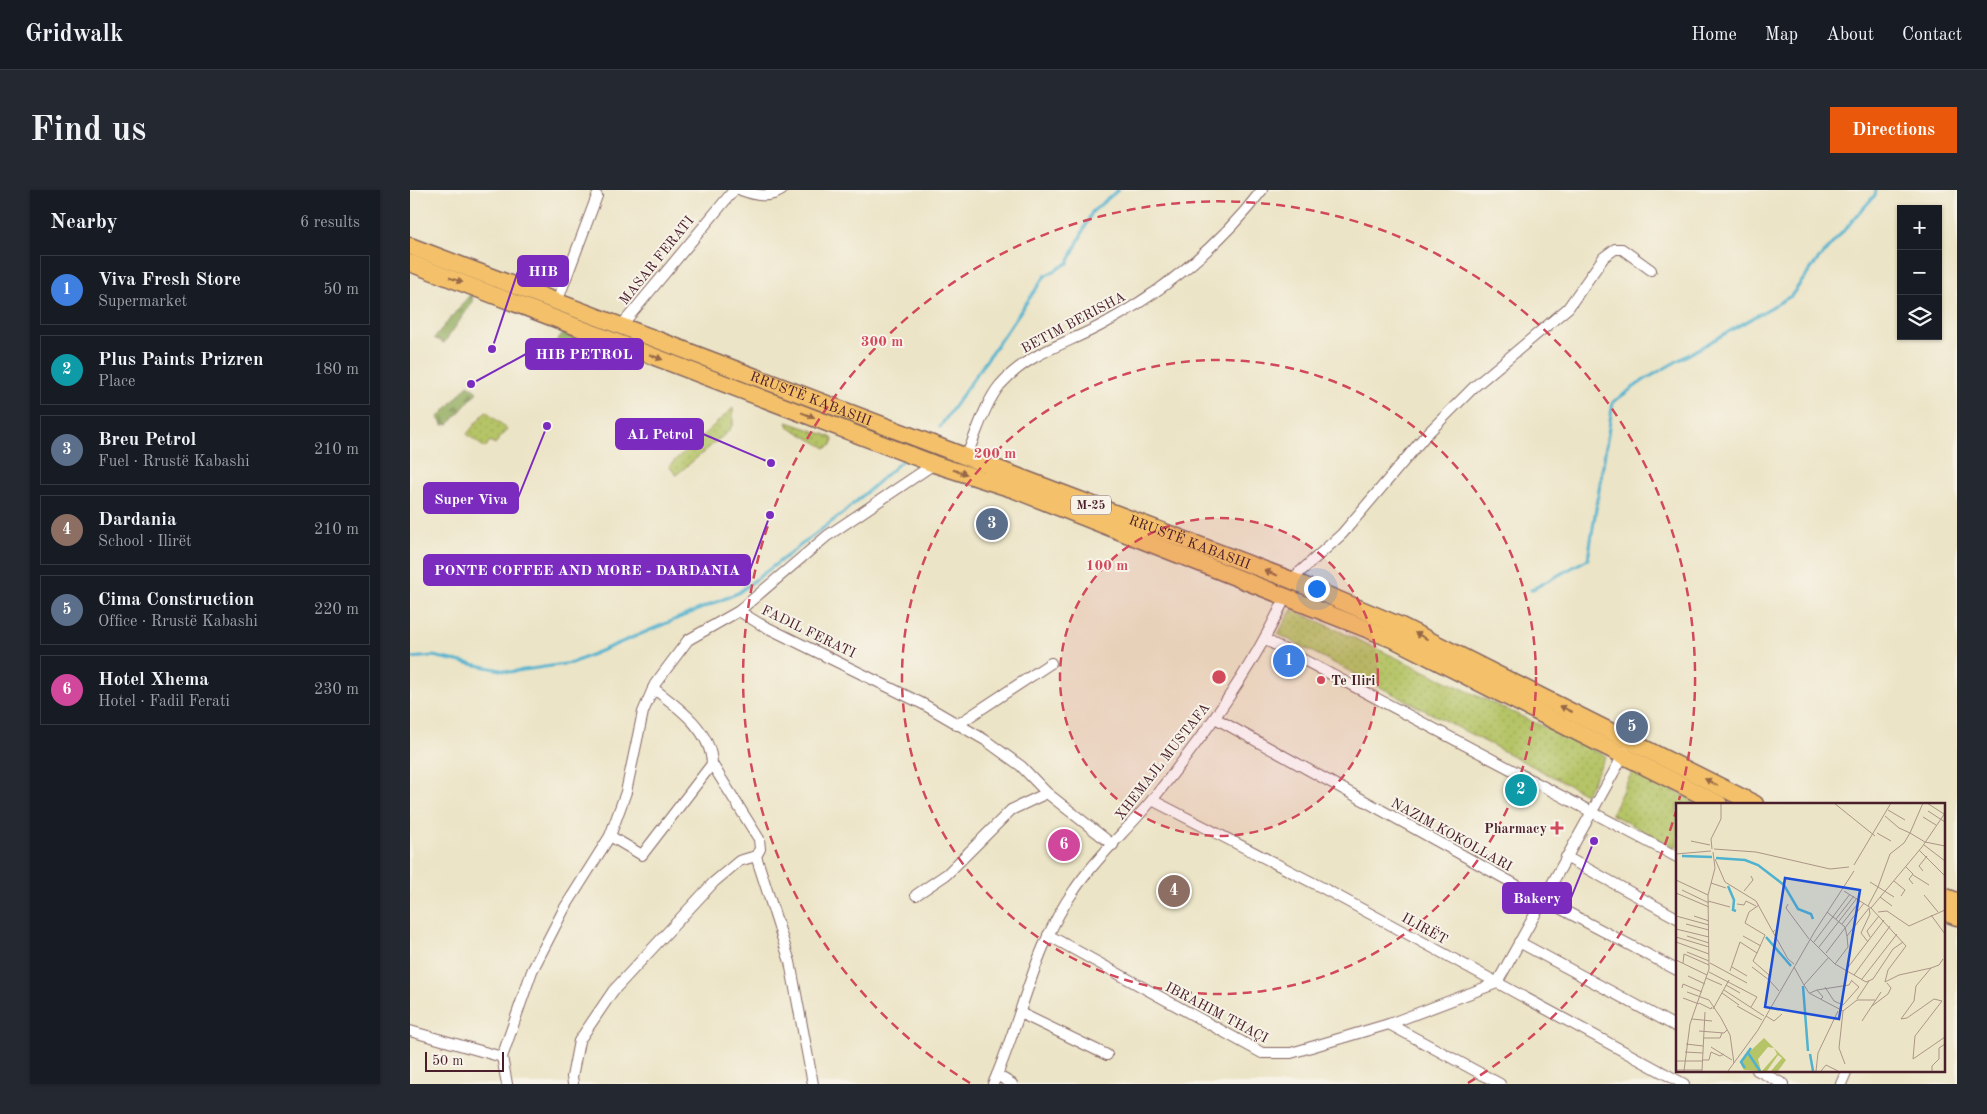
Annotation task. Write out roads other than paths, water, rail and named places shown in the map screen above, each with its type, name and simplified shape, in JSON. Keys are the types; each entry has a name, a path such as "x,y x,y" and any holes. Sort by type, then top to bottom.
{"main road":[{"name":"RRUSTË KABASHI","path":"410,246 966,457 1289,588 1397,641 1627,748 1753,803"},
{"name":"RRUSTË KABASHI","path":"410,263 934,464 1015,490 1289,588"},
{"name":"RRUSTË KABASHI","path":"1627,748 1717,803"},
{"path":"1944,896 1957,901"},
{"path":"1944,912 1957,917"}],"street":[{"name":"MASAR FERATI","path":"620,326 734,190"},
{"path":"742,190 757,196 776,194 782,190"},
{"name":"BETIM BERISHA","path":"966,457 999,387 1016,369 1040,352 1106,323 1177,276 1230,230 1262,190"},
{"path":"556,302 597,196"},
{"path":"1289,588 1342,534 1426,435 1474,387 1568,308 1604,257 1615,249 1622,249 1651,270"},
{"path":"740,612 827,536 934,464"},
{"name":"XHEMAJL MUSTAFA","path":"995,1080 1048,935 1075,889 1152,800 1215,718 1266,640 1289,588"},
{"name":"FADIL FERATI","path":"502,1057 541,950 610,836 626,792 643,712 654,688 688,640 740,612 760,624 923,704 985,740 1021,766 1047,793 1113,845"},
{"path":"1266,640 1592,810 1676,856"},
{"path":"957,725 1051,663"},
{"path":"573,1084 572,1077 579,1041 613,991 721,875 739,861 756,856 760,849 759,839 712,764 709,750 700,730 685,714 654,688"},
{"name":"NAZIM KOKOLLARI","path":"1215,718 1543,899 1676,969"},
{"path":"1497,983 1627,748"},
{"path":"610,836 642,855 712,764"},
{"path":"916,895 947,874 1011,810 1047,793"},
{"name":"ILIRËT","path":"1152,800 1320,887 1684,1084"},
{"path":"756,856 790,962 813,1084"},
{"path":"1566,857 1676,917"},
{"name":"IBRAHIM THAÇI","path":"1048,935 1262,1053 1291,1053 1389,1024 1497,983"},
{"path":"1520,942 1676,1026"},
{"path":"1020,1013 1107,1055"},
{"path":"1389,1024 1500,1084"},
{"path":"410,1031 502,1057 507,1084"},
{"path":"1762,1072 1783,1084"},
{"path":"1841,1084 1846,1072"},
{"path":"995,1080 1012,1084"}],"waterway":[{"path":"940,427 1045,276 1068,263 1092,212 1118,190"},
{"path":"1531,590 1588,559 1613,402 1644,380 1791,296 1817,261 1875,195 1876,190"},
{"path":"410,658 433,656 510,672 572,663 738,593 843,513 903,460"}],"place":[{"name":"HIB","path":"492,349"},
{"name":"HIB PETROL","path":"471,384"},
{"name":"Super Viva","path":"547,426"},
{"name":"AL Petrol","path":"771,463"},
{"name":"PONTE COFFEE AND MORE - DARDANIA","path":"770,515"},
{"name":"Breu Petrol","path":"992,524"},
{"name":"Viva Fresh Store","path":"1289,661"},
{"name":"Te Iliri","path":"1321,680"},
{"name":"Cima Construction","path":"1632,727"},
{"name":"Plus Paints Prizren","path":"1521,790"},
{"name":"Pharmacy","path":"1557,828"},
{"name":"Bakery","path":"1594,841"},
{"name":"Hotel Xhema","path":"1064,845"},
{"name":"Dardania","path":"1174,891"}]}
